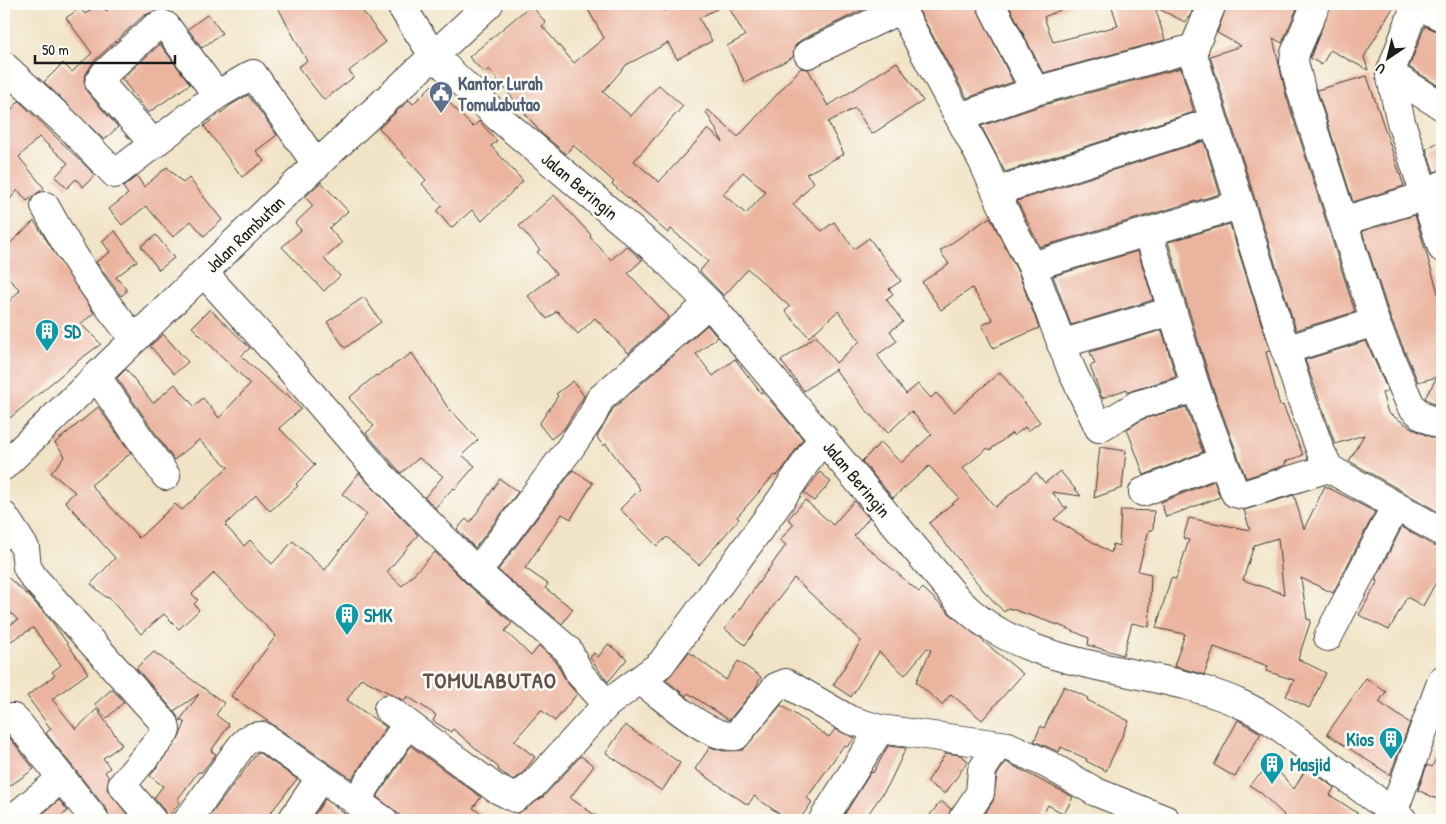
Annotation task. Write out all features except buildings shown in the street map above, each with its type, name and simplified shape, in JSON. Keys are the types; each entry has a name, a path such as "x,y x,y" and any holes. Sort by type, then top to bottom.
{"street":[{"name":"Jalan Beringin","path":"400,4 433,55 498,117 659,253 710,303 959,602 989,628 1020,642 1065,658 1218,695 1247,707 1280,727 1384,813"},
{"name":"Jalan Rambutan","path":"4,466 317,165 489,4"},
{"path":"991,4 1035,91"},
{"path":"1212,4 1194,48 1196,68 1313,433 1329,468 1442,532"},
{"path":"1316,4 1295,53 1294,62 1301,90 1375,322 1411,406 1422,416 1442,426"},
{"path":"1442,17 1416,4 1390,74 1401,122 1433,190 1442,248"},
{"path":"808,54 903,6 997,190 1011,225 1032,266 1061,344 1099,428 1137,404 1196,388"},
{"path":"154,144 99,82 100,78 154,28 162,24 166,26 218,96"},
{"path":"960,117 1035,91 1194,48"},
{"path":"4,66 70,127 115,174 218,96 253,74 317,165"},
{"path":"1390,74 1442,106"},
{"path":"997,190 1213,122"},
{"path":"1343,221 1433,190"},
{"path":"1032,266 1239,205"},
{"path":"45,206 68,249 101,299 135,339"},
{"path":"1148,232 1196,388 1235,492 1244,495 1329,468"},
{"path":"204,273 284,362 352,442 477,572 568,650 580,674 607,704"},
{"path":"477,572 570,448 592,416 600,399 710,303"},
{"path":"1061,344 1172,311"},
{"path":"1285,350 1375,322"},
{"path":"96,376 166,476"},
{"path":"356,801 398,717 495,788 514,798 532,786 607,704 641,681 661,664 780,501 822,437"},
{"path":"1143,492 1222,461"},
{"path":"1328,637 1395,507"},
{"path":"4,516 25,548 27,566 33,577 165,724 166,730 161,738 122,785 152,820"},
{"path":"1384,813 1442,680"},
{"path":"641,681 683,713 720,735 736,736 782,683 789,683 850,720 880,729 998,745 1023,752 1096,792 1166,820"},
{"path":"4,718 13,718 19,724 95,820"},
{"path":"823,820 880,729"},
{"path":"188,820 238,749 247,739 253,736 262,736 383,820"},
{"path":"962,820 980,793 982,770 998,745"},
{"path":"292,820 321,777"},
{"path":"11,820 62,778"}],"place":[{"name":"Kantor Lurah Tomulabutao","path":"441,114"},
{"name":"SD","path":"47,352"},
{"name":"SMK","path":"347,636"},
{"name":"Kios","path":"1391,760"},
{"name":"Masjid","path":"1272,785"}],"district":[{"name":"TOMULABUTAO","path":"490,680"}]}
